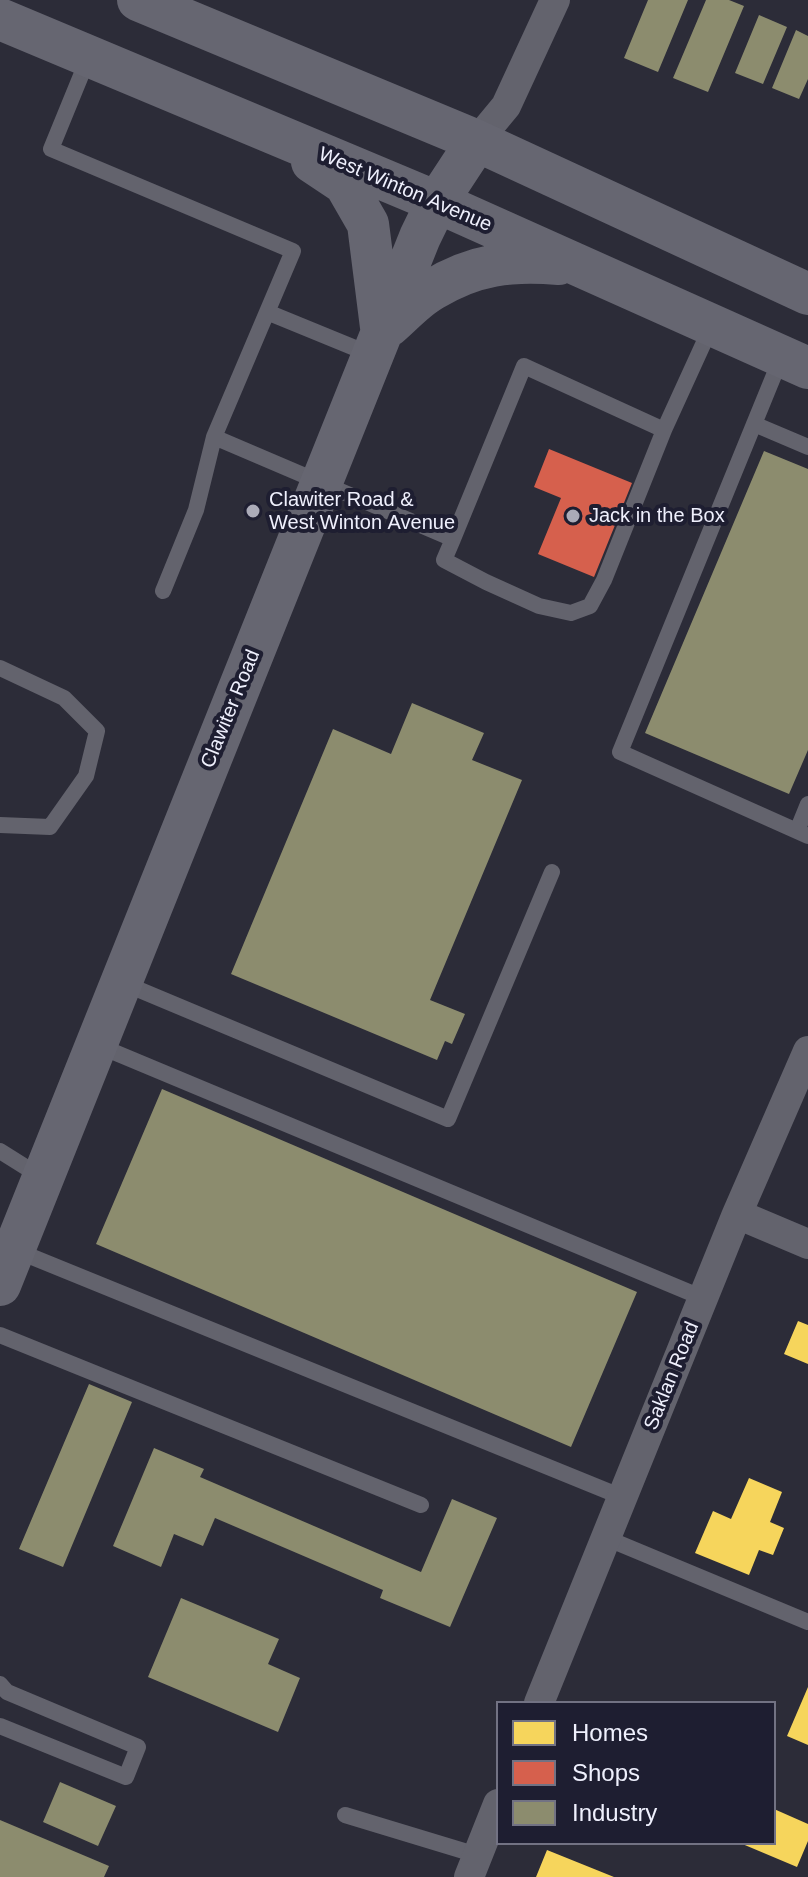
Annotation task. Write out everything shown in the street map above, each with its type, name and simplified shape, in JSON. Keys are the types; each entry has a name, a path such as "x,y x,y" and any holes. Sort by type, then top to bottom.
{"main road":[{"path":"138,0 477,141 808,294"},
{"name":"West Winton Avenue","path":"0,19 437,202 795,362"},
{"path":"266,131 345,184 368,224 377,344"},
{"name":"Clawiter Road","path":"7,1267 420,237 437,202 477,141"},
{"path":"377,344 430,290 480,268 521,261 580,266"}],"street":[{"path":"477,141 506,106 555,0"},
{"name":"Saklan Road","path":"540,1701 737,1214 808,1051"},
{"path":"737,1214 808,1244"},
{"path":"473,1866 496,1809"}],"lane":[{"path":"89,56 51,149 293,251 214,437 196,510 163,591"},
{"path":"267,312 377,344"},
{"path":"664,430 524,366 444,560 539,606 571,613 590,606 604,580 664,430 711,325"},
{"path":"795,362 754,424 620,752 802,834 808,804"},
{"path":"754,424 808,447"},
{"path":"214,437 453,539"},
{"path":"0,668 64,698 97,731 86,776 50,827 0,825"},
{"path":"121,983 448,1119 552,872"},
{"path":"96,1045 703,1298"},
{"path":"0,1151 43,1178"},
{"path":"7,1267 622,1497"},
{"path":"0,1335 421,1505"},
{"path":"606,1538 808,1622"},
{"path":"0,1684 7,1692 138,1747 126,1777 0,1726"},
{"path":"345,1815 473,1866"}],"building: Homes":[{"path":"798,1321 808,1325 808,1364 784,1354"},
{"path":"749,1478 782,1492 770,1522 784,1528 773,1555 759,1550 749,1575 695,1553 713,1511 731,1519"},
{"path":"808,1687 808,1745 787,1736"},
{"path":"776,1810 808,1824 808,1841 797,1867 745,1845 776,1845"},
{"path":"547,1850 614,1877 536,1877"}],"building: Shops":[{"path":"549,449 632,483 594,577 538,554 561,498 534,487"}],"building: Industry":[{"path":"648,0 688,0 658,72 624,58"},
{"path":"706,0 729,0 744,6 708,92 673,78"},
{"path":"759,15 787,27 763,84 735,73"},
{"path":"796,30 808,36 808,79 799,99 772,88"},
{"path":"764,451 808,469 808,750 789,794 645,733"},
{"path":"412,703 484,733 472,760 522,780 430,1000 465,1014 452,1044 445,1041 437,1060 231,974 333,729 391,754"},
{"path":"162,1089 637,1292 571,1447 96,1244"},
{"path":"89,1384 132,1402 63,1567 19,1549"},
{"path":"154,1448 204,1469 200,1477 421,1572 452,1499 497,1518 450,1627 380,1598 383,1590 215,1518 203,1546 174,1534 161,1567 113,1546"},
{"path":"181,1598 279,1639 268,1664 300,1678 278,1732 148,1677"},
{"path":"60,1782 116,1806 98,1846 43,1822"},
{"path":"0,1820 109,1866 104,1877 0,1877"}],"place":[{"name":"Clawiter Road & West Winton Avenue","path":"253,511"},
{"name":"Jack in the Box","path":"573,516"}]}
